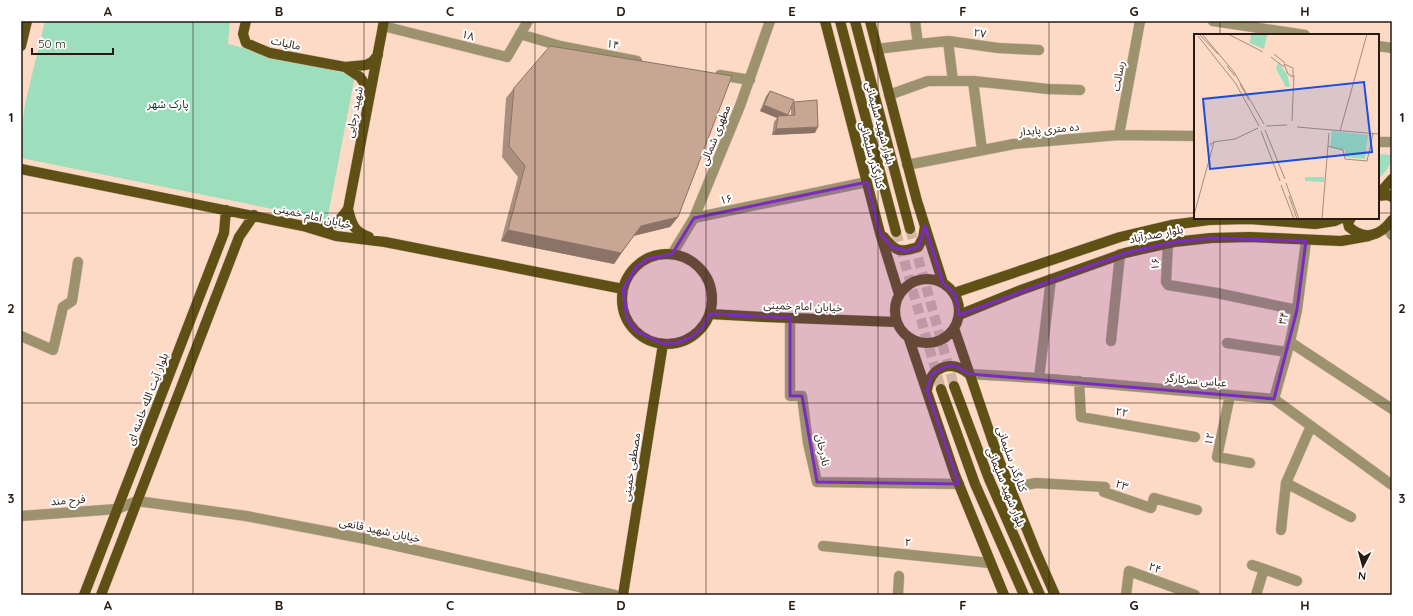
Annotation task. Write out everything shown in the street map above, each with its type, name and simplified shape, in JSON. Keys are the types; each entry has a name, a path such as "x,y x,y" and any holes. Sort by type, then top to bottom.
{"main road":[{"path":"21,46 27,21"},
{"name":"مالیات","path":"246,21 243,34 244,39 246,43 252,47 270,53 345,67"},
{"name":"کنارگذر سلیمانی","path":"825,21 880,233 899,294"},
{"name":"بلوار شهید سلیمانی","path":"840,21 896,232"},
{"name":"بلوار شهید سلیمانی","path":"855,21 910,229"},
{"path":"870,21 907,165 943,283"},
{"name":"شهید رجایی","path":"348,208 384,24"},
{"path":"345,67 366,65 372,62 378,55"},
{"path":"345,67 360,77 370,92"},
{"name":"خیابان امام خمینی","path":"21,169 304,226 336,236 376,240 623,289"},
{"path":"1379,194 1392,179"},
{"path":"1379,195 1388,195 1392,197"},
{"path":"304,226 328,226 339,221 348,208"},
{"path":"348,208 352,224 359,234 376,240"},
{"name":"بلوار آیت الله خامنه ای","path":"84,595 224,233 226,210"},
{"path":"101,595 239,237 254,216"},
{"name":"بلوار صدرآباد","path":"954,293 1120,237 1171,225 1209,220 1249,219 1314,224 1340,219"},
{"path":"1350,219 1348,223 1349,227 1356,233 1369,236"},
{"path":"880,233 892,247 905,251 918,247 923,238 925,226"},
{"name":"بلوار صدرآباد","path":"959,315 1050,279 1120,254 1168,243 1211,238 1250,237 1306,241 1341,241 1369,236 1390,227"},
{"path":"672,254 685,258 697,265 706,275 711,287 713,300 710,314 703,327 692,337 678,343 663,344 648,340 636,331 627,319 623,304 623,289 628,277 641,263 647,259 659,255 672,254"},
{"path":"922,279 933,279 943,283 954,293 958,304 959,315 954,328 948,336 929,344 919,343 909,339 901,332 896,322 894,305 903,288 912,282 922,279"},
{"name":"خیابان امام خمینی","path":"710,314 896,322"},
{"name":"کنارگذر سلیمانی","path":"954,328 1010,488 1055,595"},
{"path":"909,339 959,484 1004,595"},
{"name":"مصطفی خمینی","path":"623,595 663,344"},
{"path":"926,390 932,374 946,366 955,366 963,369 969,374"},
{"name":"بلوار شهید سلیمانی","path":"954,386 989,479 1040,595"},
{"path":"941,389 975,484 1024,595"}],"street":[{"name":"۱۸","path":"384,24 507,58 528,21"},
{"name":"مطهری شمالی","path":"672,254 694,218 750,80 770,21"},
{"path":"914,21 918,44"},
{"name":"رسالت","path":"1120,135 1140,21"},
{"path":"1213,21 1298,34"},
{"name":"۱۴","path":"520,34 560,46 643,62"},
{"path":"948,41 953,81"},
{"name":"۲۷","path":"877,49 948,41 998,48 1039,50"},
{"path":"1379,46 1392,48"},
{"path":"712,74 750,80"},
{"path":"889,95 928,81 973,81 1048,89 1080,90"},
{"path":"973,81 982,150"},
{"name":"ده متری پایدار","path":"907,165 1014,144 1120,135 1194,136"},
{"path":"1379,142 1392,142"},
{"name":"۱۶","path":"694,218 867,182"},
{"name":"۳۴","path":"1274,399 1290,342 1297,310 1306,241"},
{"name":"۱۶","path":"1168,243 1166,282 1168,285 1217,293 1297,310"},
{"path":"1111,341 1120,254"},
{"path":"21,336 53,350 63,307 72,301 78,262"},
{"path":"1039,378 1050,279"},
{"name":"نادرخان","path":"790,318 790,396 802,396 808,443 817,482 959,484"},
{"path":"1290,342 1392,409"},
{"path":"1227,343 1287,352"},
{"name":"عباس سرکارگر","path":"969,374 1079,381 1274,399"},
{"name":"۲۲","path":"1079,381 1081,417 1195,438"},
{"name":"۱۲","path":"1230,395 1218,456 1250,463"},
{"path":"1274,399 1392,485"},
{"path":"1281,530 1286,483 1311,426"},
{"name":"۲۳","path":"1010,488 1036,483 1105,487 1104,492 1151,508 1154,498 1197,510"},
{"path":"1286,483 1351,517"},
{"name":"فرح مند","path":"21,517 117,509 137,501"},
{"name":"خیابان شهید قانعی","path":"137,501 246,516 366,539 615,595"},
{"name":"۲","path":"823,546 990,563"},
{"path":"1252,564 1297,581"},
{"path":"1256,595 1264,569"},
{"name":"۲۴","path":"1126,595 1129,571 1196,595"},
{"path":"898,595 899,576"}],"highlighted area":[{"path":"867,182 880,233 892,247 905,251 918,247 925,226 943,283 954,293 958,304 959,315 1125,253 1174,242 1211,238 1306,241 1297,310 1274,399 969,374 955,366 947,366 932,374 927,390 959,484 817,482 802,396 790,396 790,318 710,314 703,327 692,337 678,343 663,344 636,331 627,319 623,289 636,267 647,259 672,254 694,218"}],"green space":[{"name":"پارک شهر","path":"45,21 230,21 228,44 355,76 327,220 21,158 21,133 25,104"},
{"path":"1379,154 1392,155 1391,162 1379,178"}],"building":[{"path":"550,46 732,76 678,217 641,226 621,253 508,230 525,166 509,146 514,88"},
{"path":"770,91 794,100 788,115 764,105"},
{"path":"817,100 818,127 776,129 778,116 795,115 794,102"}],"tunnel":[{"path":"910,229 954,386"},
{"path":"896,232 941,389"}]}
